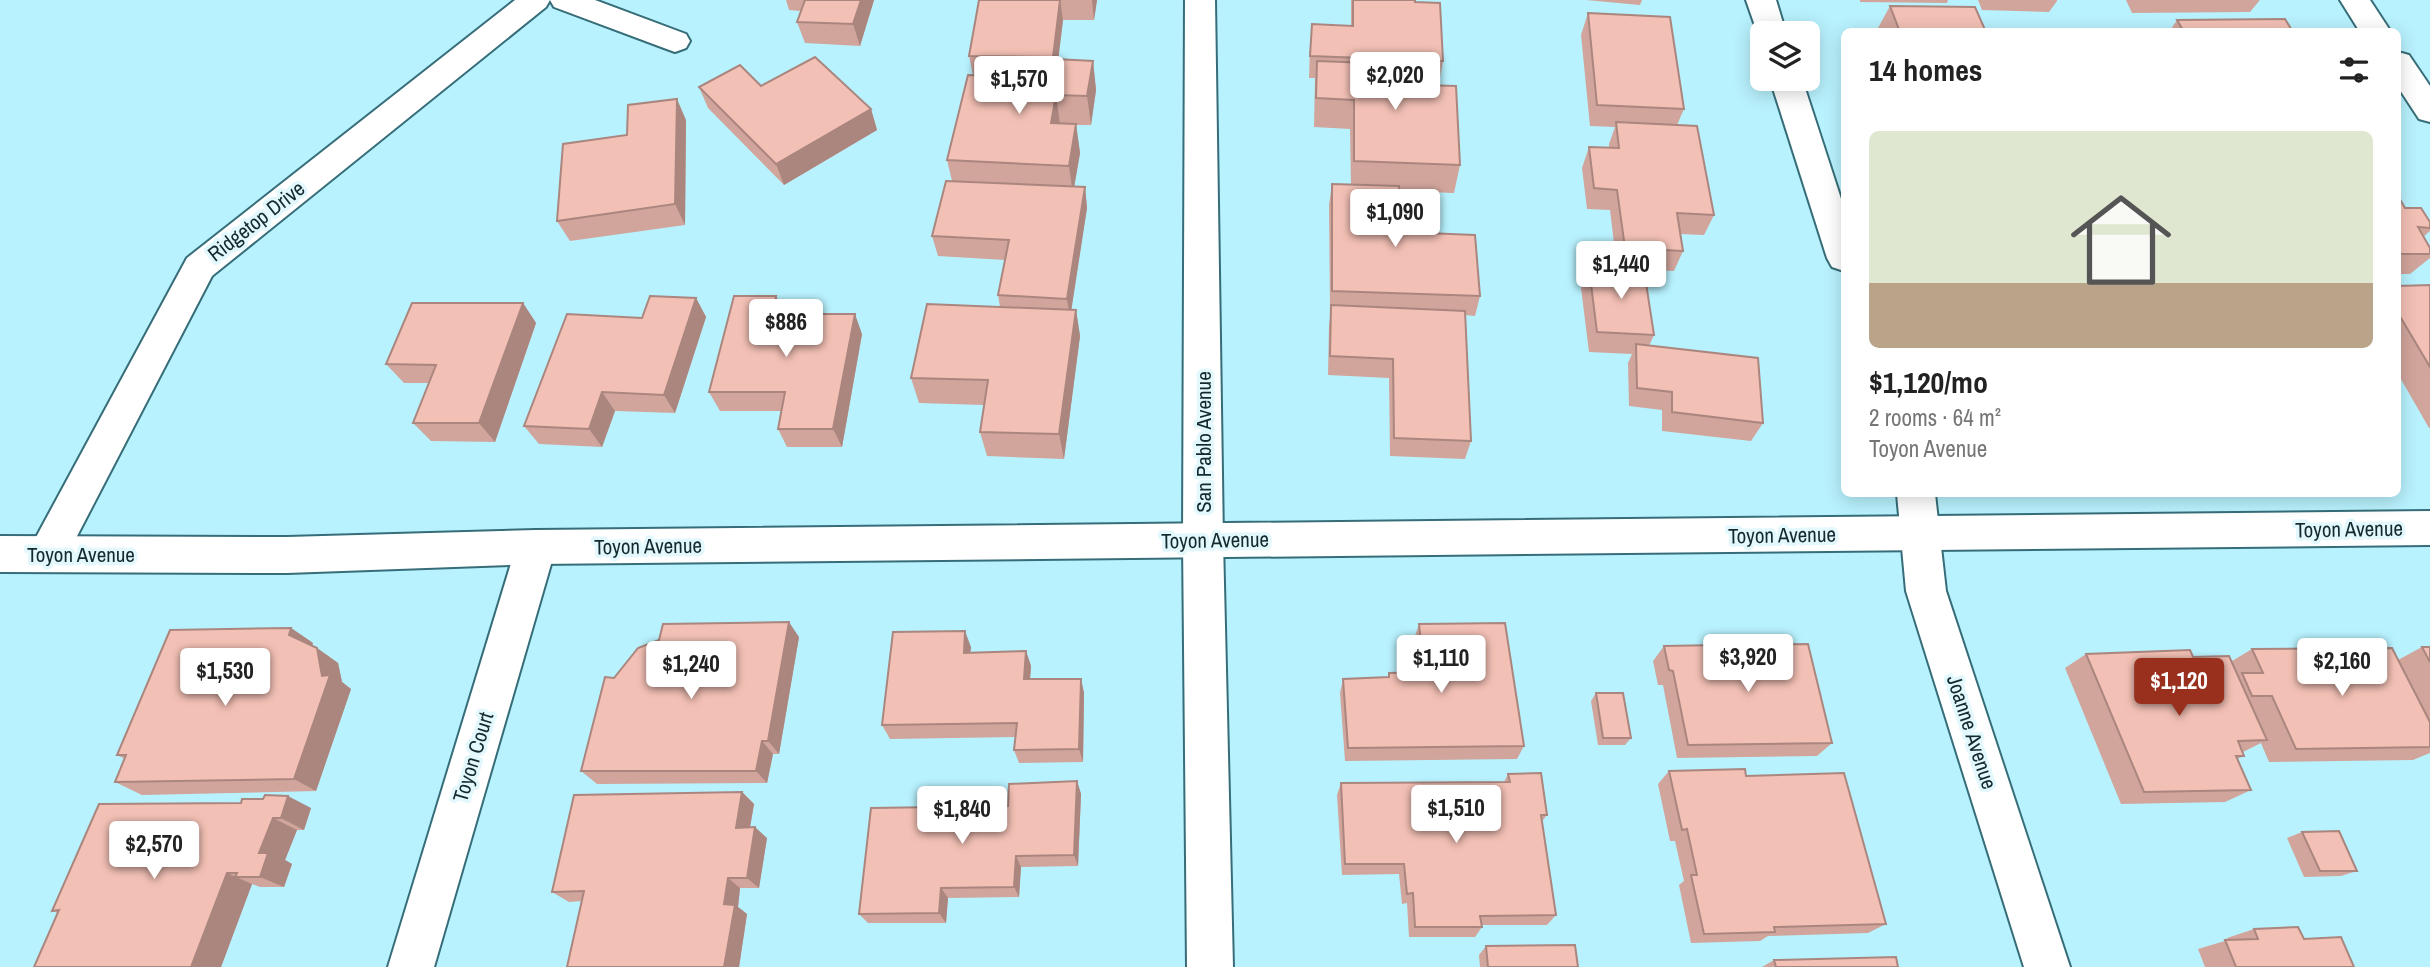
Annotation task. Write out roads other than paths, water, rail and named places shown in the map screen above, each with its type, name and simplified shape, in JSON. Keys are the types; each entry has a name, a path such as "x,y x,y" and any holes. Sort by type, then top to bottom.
{"street":[{"name":"Ridgetop Drive","path":"48,553 199,267 535,0"},
{"path":"565,0 675,41"},
{"name":"San Pablo Avenue","path":"1200,0 1203,541 1210,967"},
{"path":"1761,0 1768,21"},
{"path":"2355,0 2373,28"},
{"path":"2401,68 2430,111"},
{"path":"1790,91 1841,249"},
{"name":"Toyon Avenue","path":"0,554 287,555 536,547 1203,541 1918,514 2430,528"},
{"name":"Joanne Avenue","path":"1918,514 1926,591 2047,967"},
{"name":"Toyon Court","path":"411,967 536,547"}]}
